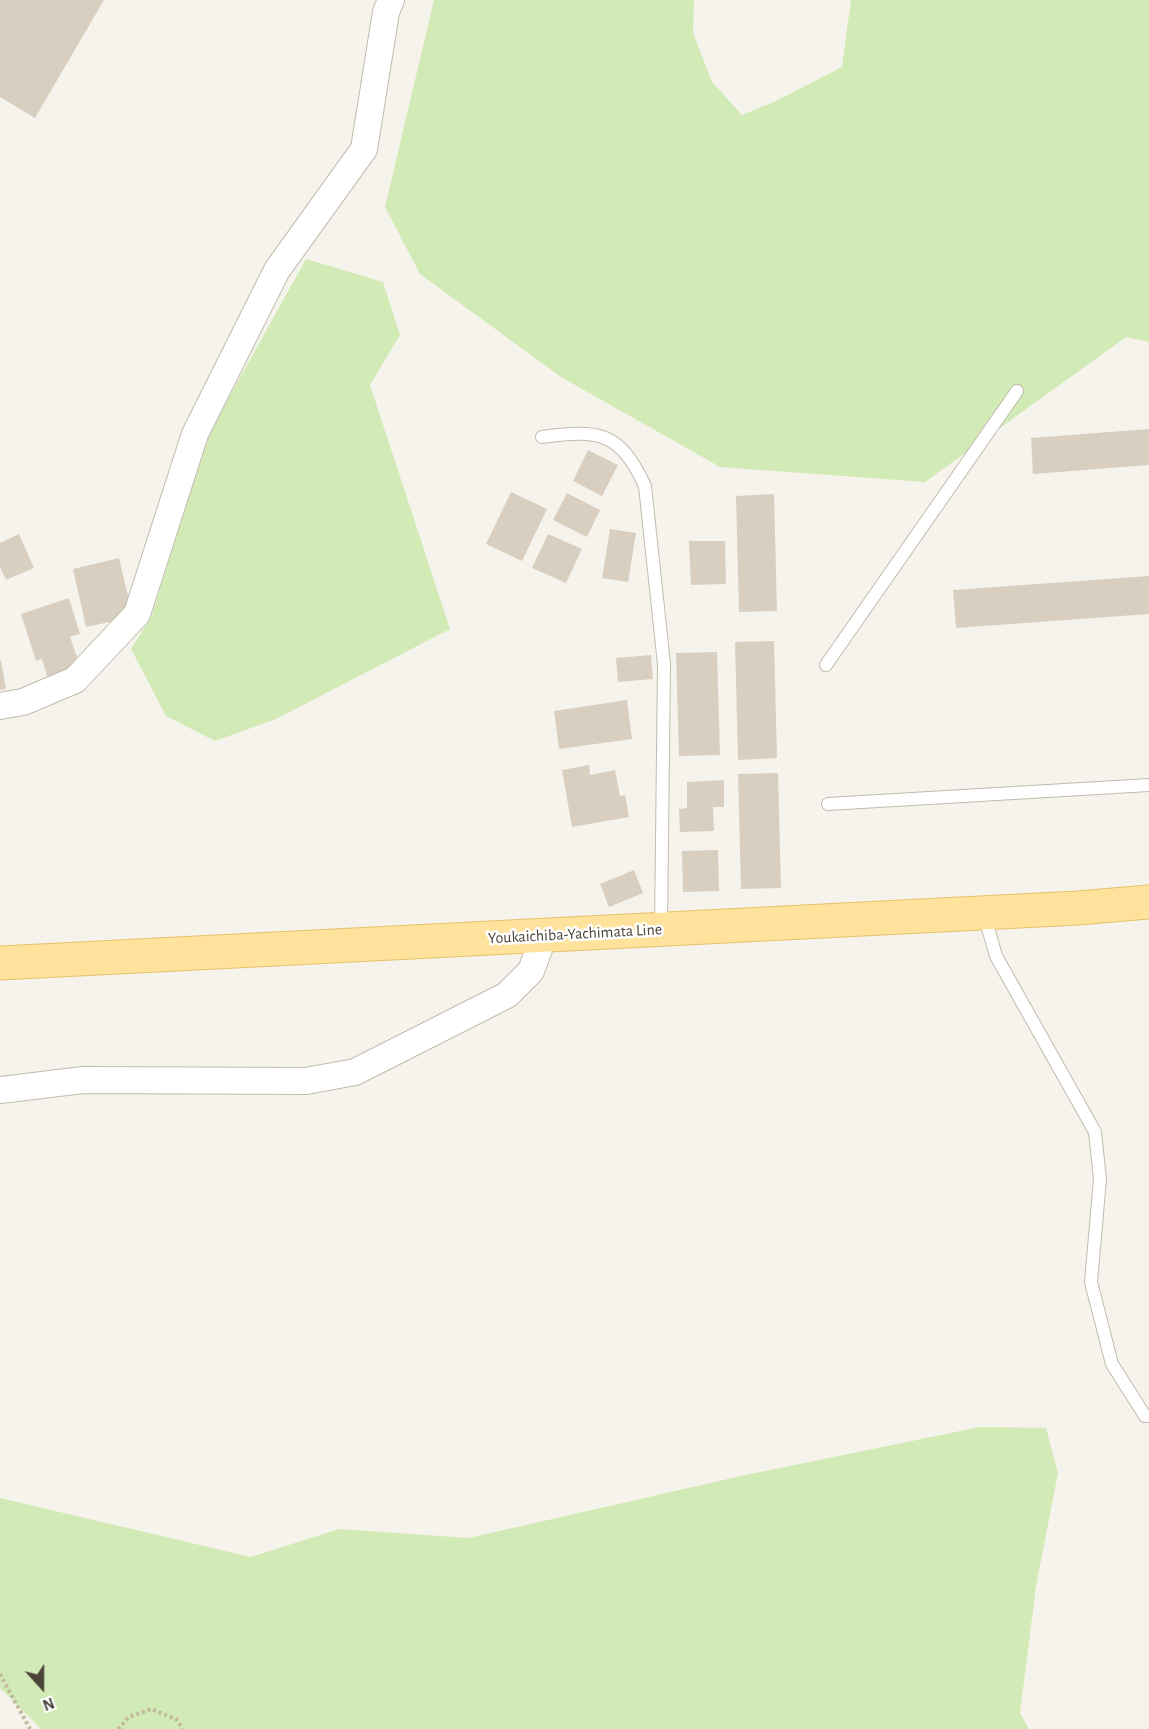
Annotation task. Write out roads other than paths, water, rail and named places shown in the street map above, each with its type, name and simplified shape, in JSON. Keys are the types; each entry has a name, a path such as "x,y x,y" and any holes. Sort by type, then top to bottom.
{"main road":[{"name":"Youkaichiba-Yachimata Line","path":"0,963 984,913 1149,902"}],"street":[{"path":"0,706 23,702 75,680 137,614 195,434 277,270 364,149 386,12 391,0"},
{"path":"0,1090 83,1080 306,1081 355,1072 507,995 531,971 544,936"}],"lane":[{"path":"826,665 1017,391"},
{"path":"542,437 584,432 611,439 634,463 645,486 664,664 661,930"},
{"path":"828,804 1149,785"},
{"path":"984,913 996,956 1095,1132 1100,1179 1091,1282 1112,1364 1145,1416 1149,1416"}]}
